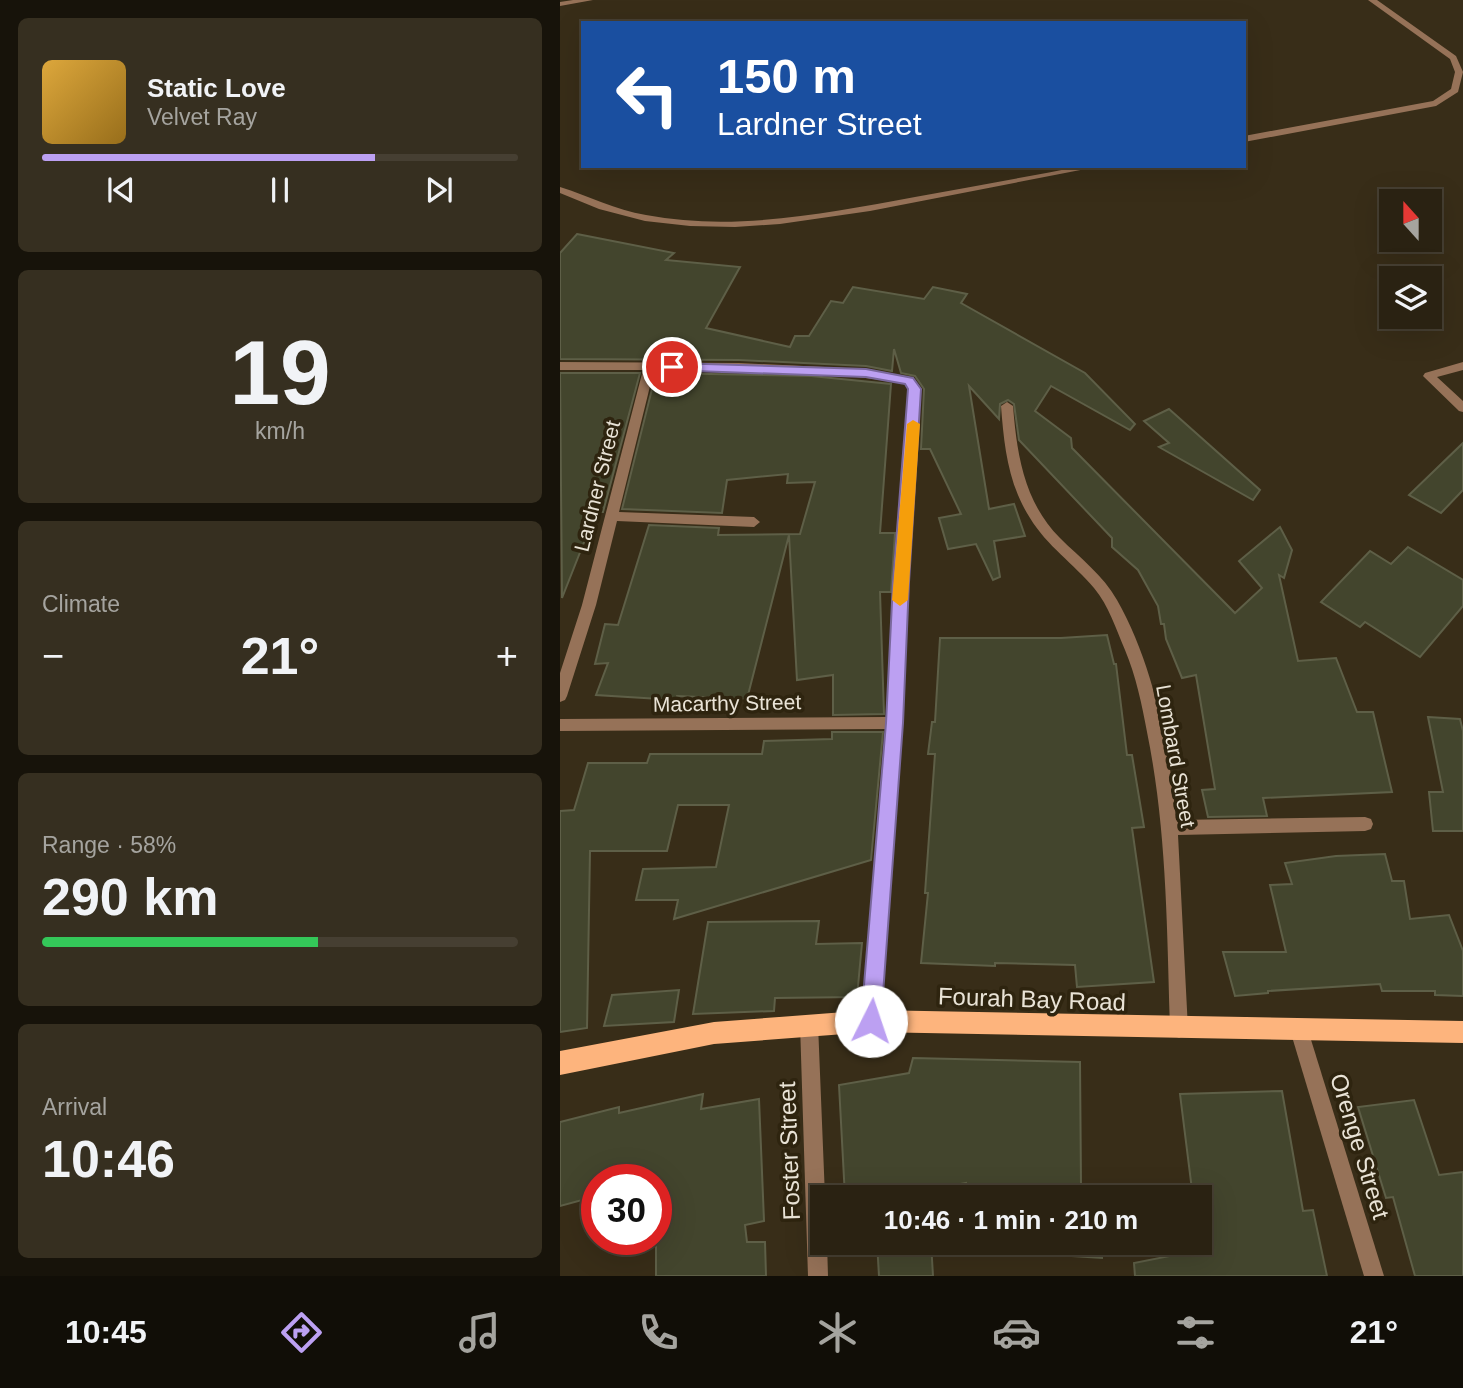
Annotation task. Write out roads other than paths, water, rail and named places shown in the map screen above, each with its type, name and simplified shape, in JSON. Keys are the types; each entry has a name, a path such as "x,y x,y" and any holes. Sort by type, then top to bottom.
{"main road":[{"name":"Fourah Bay Road","path":"560,1063 714,1033 871,1021 1180,1029 1463,1032"}],"street":[{"path":"560,4 589,0"},
{"path":"1246,139 1436,103 1455,90 1458,72 1453,58 1372,0"},
{"path":"560,190 591,206 651,219 726,227 812,219 1086,168"},
{"path":"560,366 866,373 909,381 915,389 894,723 871,1021"},
{"path":"1463,366 1429,376 1463,408"},
{"name":"Lardner Street","path":"560,696 589,605 649,367"},
{"name":"Lombard Street","path":"1007,406 1014,469 1022,495 1045,530 1078,562 1112,603 1139,670 1158,746 1170,828 1180,1029"},
{"path":"612,516 754,522"},
{"name":"Macarthy Street","path":"560,725 894,723"},
{"path":"1170,828 1365,824"},
{"name":"Foster Street","path":"809,1024 818,1276"},
{"name":"Orenge Street","path":"1299,1030 1374,1276"}]}
